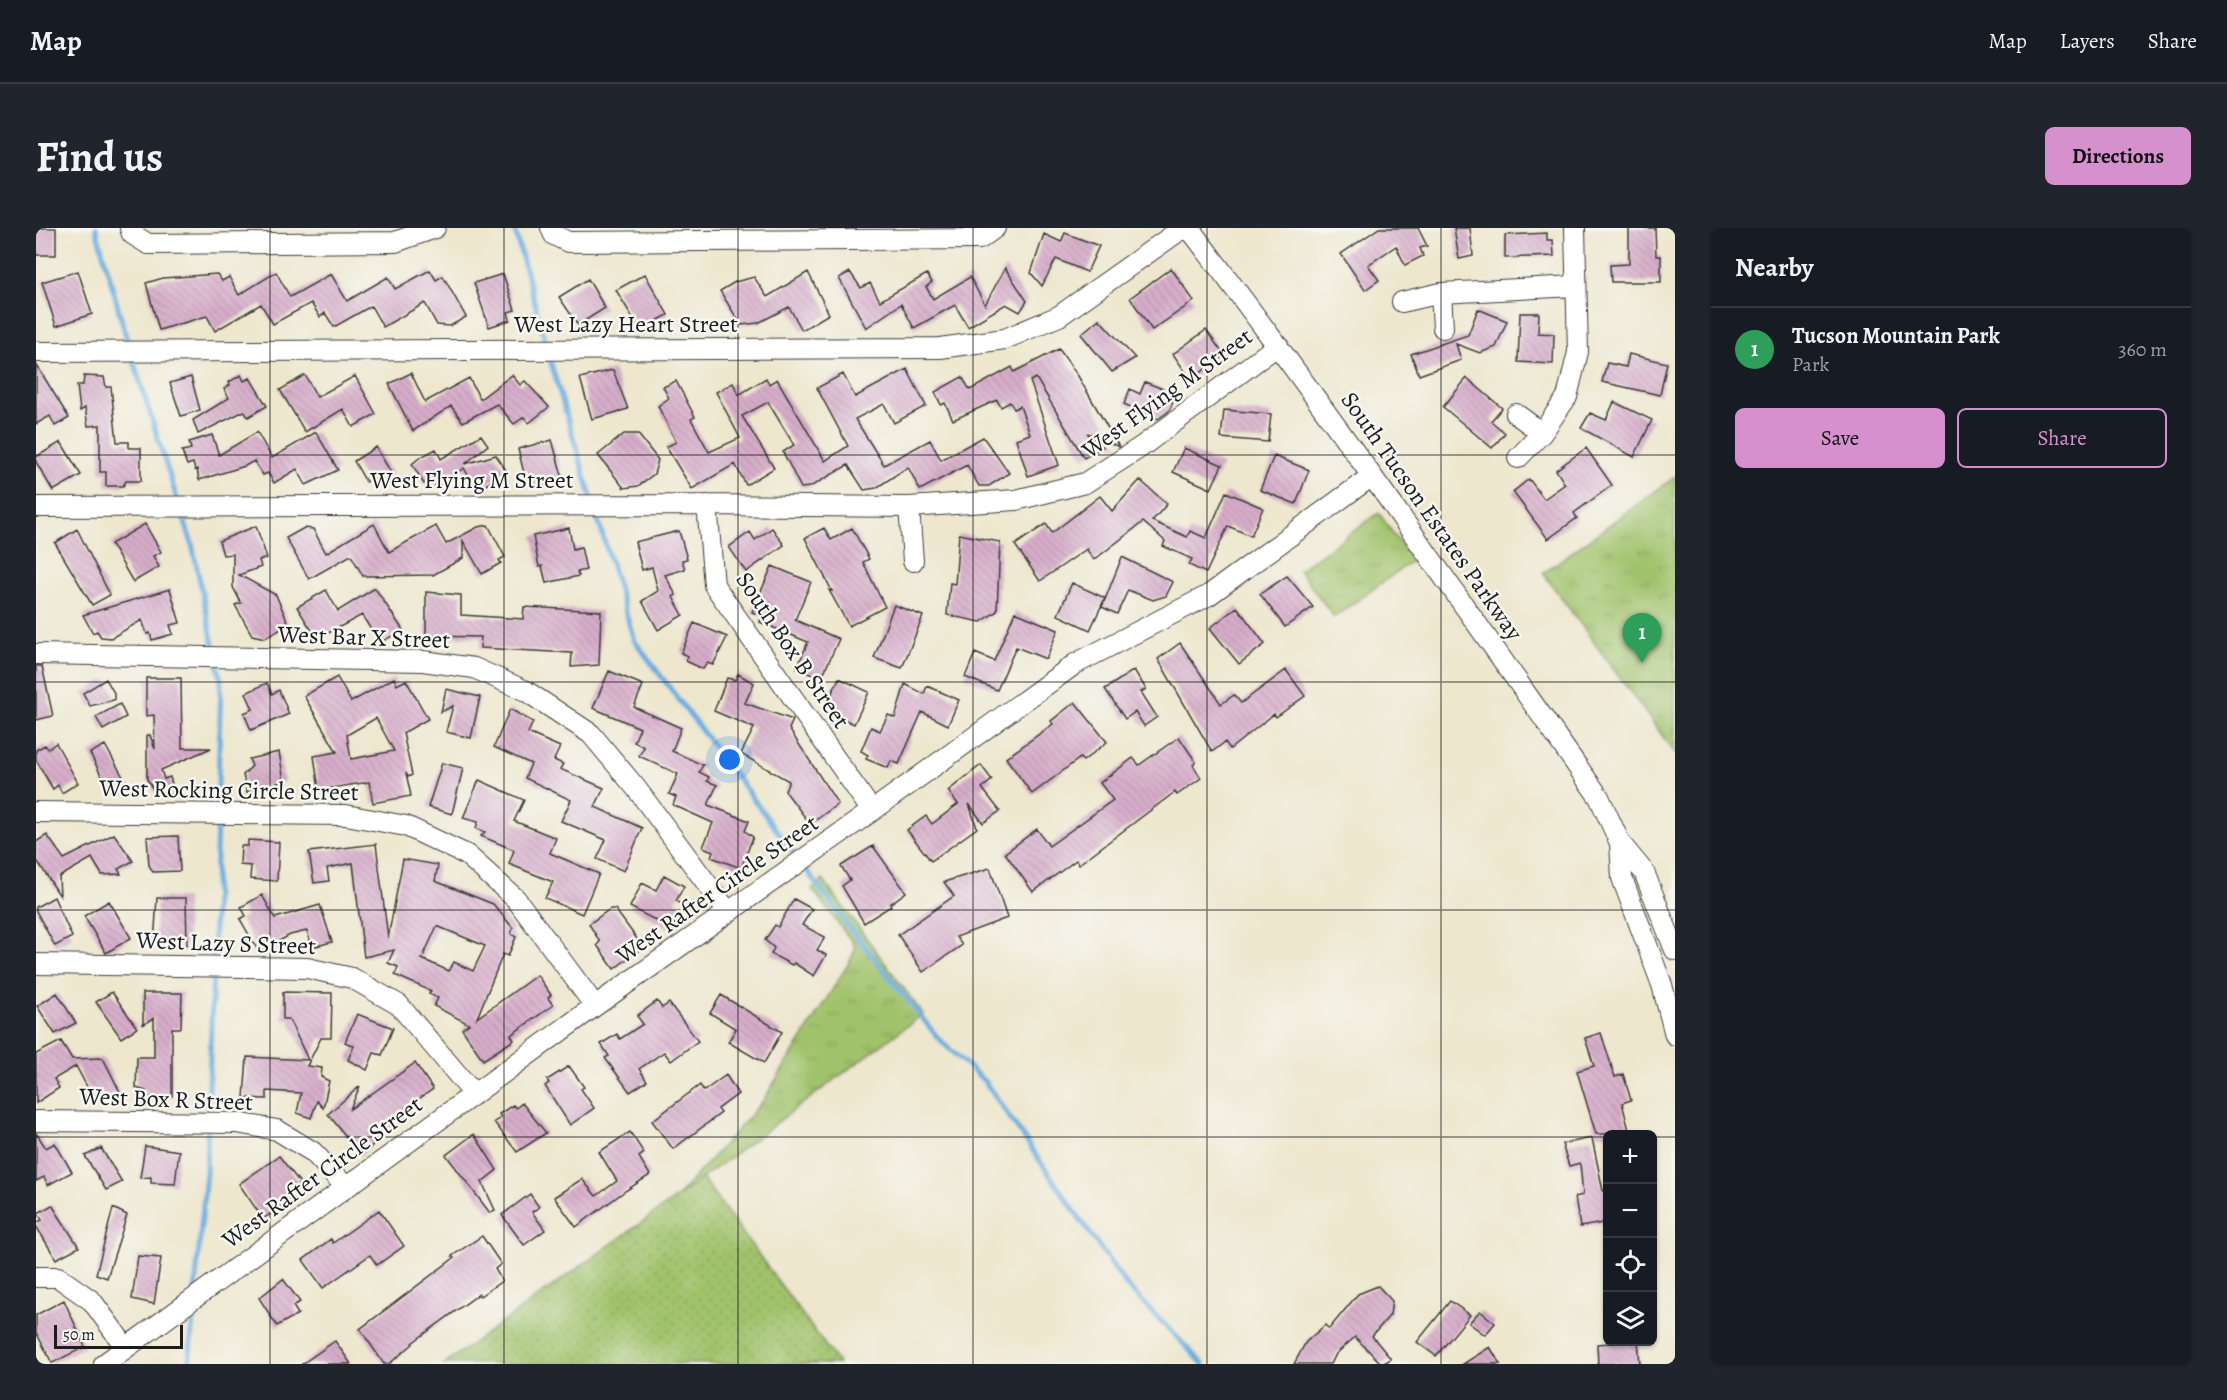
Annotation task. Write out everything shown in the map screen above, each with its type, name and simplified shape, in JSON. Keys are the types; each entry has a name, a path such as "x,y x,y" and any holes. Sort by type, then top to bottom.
{"street":[{"path":"130,228 132,234 148,244 395,242 435,228"},
{"path":"551,228 554,235 568,243 675,234 926,234 980,239 995,228"},
{"name":"West Lazy Heart Street","path":"36,352 940,348 1005,339 1059,316 1182,228"},
{"name":"South Tucson Estates Parkway","path":"1189,228 1278,345 1599,797 1620,843"},
{"path":"1518,458 1542,433 1567,397 1578,352 1575,228"},
{"path":"1402,302 1441,293 1576,286"},
{"path":"1441,293 1443,328"},
{"name":"West Flying M Street","path":"36,507 707,505 909,507 1016,500 1085,483 1142,447 1278,345"},
{"path":"1516,414 1542,433"},
{"name":"West Rafter Circle Street","path":"104,1364 345,1186 872,811 1075,663 1209,595 1372,476"},
{"name":"South Box B Street","path":"707,505 714,585 872,811"},
{"path":"909,507 913,561"},
{"name":"West Bar X Street","path":"36,654 423,661 474,668 526,691 591,734 636,788 728,912"},
{"name":"West Rocking Circle Street","path":"36,812 346,814 406,826 466,855 516,899 595,1006"},
{"path":"1620,843 1644,872 1675,950"},
{"path":"1620,843 1622,878 1662,985 1675,1035"},
{"name":"West Lazy S Street","path":"36,964 307,968 352,978 399,1005 474,1094"},
{"name":"West Box R Street","path":"36,1121 237,1123 277,1130 314,1152 345,1186"},
{"path":"36,1277 58,1277 92,1301 126,1348"}],"green space":[{"path":"1675,477 1675,753 1543,573"},
{"path":"1379,513 1412,561 1334,617 1299,570"},
{"path":"823,880 923,1014 677,1197 763,1101 855,950 853,943 812,889"},
{"path":"702,1178 839,1364 444,1364 677,1197"}],"building":[{"path":"36,228 56,228 56,255 36,255"},
{"path":"1379,228 1418,228 1427,246 1420,248 1423,256 1405,265 1396,246 1368,265 1379,280 1365,290 1341,254"},
{"path":"1454,228 1470,228 1473,256 1459,259"},
{"path":"1629,228 1655,228 1656,256 1661,256 1661,282 1611,282 1610,265 1629,264"},
{"path":"1065,233 1099,246 1087,272 1056,259 1042,286 1031,273 1044,234 1061,242"},
{"path":"1547,233 1547,240 1553,240 1554,256 1505,258 1505,235"},
{"path":"1005,268 1027,301 1020,312 1006,304 968,327 955,305 914,328 901,304 866,328 839,278 850,272 861,288 870,283 880,301 927,274 932,282 926,287 933,299 970,277 985,305"},
{"path":"1171,268 1194,301 1152,330 1130,298"},
{"path":"430,270 436,280 443,276 466,317 450,326 437,325 425,303 383,327 371,306 334,327 325,313 320,317 311,303 273,324 261,304 215,331 207,316 159,330 146,283 163,278 217,274 222,281 229,277 239,295 276,272 290,297 331,274 347,301 388,277 395,289"},
{"path":"78,271 92,314 56,326 42,282"},
{"path":"808,272 829,314 802,330 789,307 758,323 741,325 720,291 735,282 754,277 767,297"},
{"path":"503,274 515,310 508,312 510,320 489,327 474,283"},
{"path":"645,274 668,315 640,330 616,290"},
{"path":"588,279 605,308 578,325 559,297"},
{"path":"1478,309 1507,321 1496,347 1480,353 1456,344 1461,360 1419,375 1411,354 1468,335"},
{"path":"1520,313 1539,313 1538,333 1554,334 1553,364 1518,362"},
{"path":"1099,319 1135,358 1112,372 1081,334"},
{"path":"1206,330 1224,355 1191,380 1173,354"},
{"path":"1059,349 1078,376 1119,447 1087,433 1103,447 1084,458 1036,378 1030,381 1059,465 1028,476 1016,439 1030,434 1020,406 1014,409 1010,402 1001,407 997,400 953,420 945,403 941,405 935,392 962,377 970,390 1012,367 1014,372"},
{"path":"1629,354 1667,363 1660,395 1602,382 1607,363 1626,367"},
{"path":"36,364 69,418 55,426 50,416 36,424"},
{"path":"907,369 926,406 894,423 884,404 855,419 884,465 930,440 941,460 983,437 1009,473 989,486 979,486 967,465 920,490 908,467 876,488 864,490 848,465 810,487 801,488 783,452 794,445 768,402 742,416 774,468 746,485 735,464 692,489 666,447 676,442 658,406 669,398 663,387 676,381 695,417 691,419 709,452 740,438 716,392 733,383 739,395 766,378 769,384 777,379 825,461 848,446 817,388 843,374 855,397"},
{"path":"613,370 628,409 592,419 580,378"},
{"path":"411,373 425,402 469,378 480,399 512,375 520,385 525,381 549,407 529,423 524,417 514,424 497,404 463,422 451,406 413,431 389,384"},
{"path":"241,375 244,381 250,378 267,406 248,417 244,411 198,434 193,420 229,398 224,389 230,385 229,382"},
{"path":"305,375 317,397 355,376 376,414 353,427 343,409 305,432 280,390"},
{"path":"84,376 104,377 106,387 111,387 117,442 129,442 129,448 141,448 141,481 126,481 123,486 106,486 106,472 100,472 100,425 88,426 85,408 80,411 77,385 83,385"},
{"path":"191,377 200,410 181,416 170,383"},
{"path":"1467,378 1502,408 1491,421 1505,433 1492,448 1443,407"},
{"path":"1145,382 1163,389 1160,396 1173,402 1169,411 1158,419 1124,404 1130,389 1140,394"},
{"path":"1614,402 1652,420 1634,457 1581,428 1590,413 1606,420"},
{"path":"1224,410 1271,414 1268,442 1221,438"},
{"path":"257,432 272,458 316,432 338,470 306,485 297,469 274,483 268,473 263,475 254,461 199,480 193,463 187,465 182,451 191,449 189,442 212,435 219,455"},
{"path":"624,434 638,434 658,460 654,474 638,486 624,488 598,455"},
{"path":"481,435 488,445 465,464 496,455 507,472 484,486 479,478 472,482 464,468 437,487 432,479 424,484 412,464 436,449 441,459"},
{"path":"552,440 563,479 538,487 527,485 518,449"},
{"path":"61,442 81,475 53,491 36,462 36,457"},
{"path":"376,447 393,476 378,485 373,477 366,482 354,461"},
{"path":"1184,448 1222,465 1211,489 1173,472"},
{"path":"1586,448 1612,485 1574,513 1577,518 1548,539 1513,492 1529,479 1544,499 1565,484 1556,470"},
{"path":"1274,456 1309,470 1296,504 1260,490"},
{"path":"1140,480 1167,504 1152,521 1187,537 1190,531 1206,538 1226,492 1263,508 1251,536 1228,526 1206,573 1189,565 1192,559 1163,546 1165,541 1143,522 1094,560 1088,548 1040,581 1015,545 1046,524 1052,533 1100,496 1112,511"},
{"path":"145,524 161,552 153,556 159,567 133,582 111,544"},
{"path":"374,524 389,552 436,526 446,544 478,527 488,525 505,557 499,560 501,563 482,574 463,541 463,558 433,575 363,576 351,555 309,579 286,538 304,528 313,529 326,553"},
{"path":"256,526 267,558 259,560 261,567 239,575 276,595 289,625 265,638 252,635 235,605 241,603 233,587 233,554 223,555 219,541"},
{"path":"569,528 573,549 581,547 586,570 577,572 579,576 546,583 542,566 539,567 533,536"},
{"path":"772,528 784,545 746,572 729,547 750,532 755,540"},
{"path":"824,528 831,540 852,528 869,559 863,562 885,607 849,626 805,538"},
{"path":"77,529 110,595 92,605 55,543"},
{"path":"679,531 687,559 682,560 685,569 665,575 676,595 673,597 683,615 658,630 642,601 658,591 652,567 642,570 635,542"},
{"path":"959,534 1000,542 997,611 981,622 947,615 950,583 955,584"},
{"path":"1122,557 1173,582 1166,596 1153,600 1128,590 1117,614 1102,607"},
{"path":"772,566 811,582 795,620 839,639 821,679 797,668 808,642 760,622 763,616 752,612"},
{"path":"1287,576 1313,607 1285,627 1260,594"},
{"path":"1072,583 1105,598 1090,630 1058,615"},
{"path":"375,588 403,630 383,641 380,635 376,638 362,615 317,639 297,607 326,590 338,611"},
{"path":"170,589 180,623 170,625 173,634 152,640 142,620 111,638 101,637 97,631 93,633 83,615"},
{"path":"426,592 461,595 461,615 523,619 524,607 601,611 599,665 571,667 572,653 480,648 481,637 426,636"},
{"path":"894,605 923,616 902,668 874,658"},
{"path":"1237,607 1265,644 1239,664 1210,628"},
{"path":"1015,612 1058,630 1046,659 1016,647 997,690 965,677 975,653 994,661"},
{"path":"694,623 727,637 713,665 707,663 703,669 686,661 688,656 681,653"},
{"path":"1180,643 1221,704 1234,695 1241,703 1286,670 1305,696 1276,717 1274,714 1230,749 1225,742 1212,752 1158,659"},
{"path":"36,666 42,666 53,716 36,720"},
{"path":"1134,670 1146,689 1141,692 1157,717 1144,726 1135,712 1125,719 1105,689"},
{"path":"609,671 643,685 634,707 681,728 672,751 703,765 699,772 709,777 707,781 717,785 708,805 749,821 745,831 753,837 741,868 711,857 713,851 703,847 713,823 673,805 676,797 669,794 678,774 639,756 644,747 634,742 640,728 593,708"},
{"path":"738,674 754,683 745,703 793,720 789,729 838,804 810,824 785,791 789,781 741,754 754,728 714,711 727,678 735,680"},
{"path":"337,677 351,702 394,678 397,685 406,680 428,719 403,733 412,775 408,777 406,773 411,796 373,803 369,782 319,790 314,756 337,752 304,696","holes":["376,718 394,751 351,759 347,735"]},
{"path":"146,678 181,678 182,748 211,748 161,770 164,779 170,777 175,794 156,794 147,779 147,735 150,735 155,749 154,715 146,716"},
{"path":"839,678 869,692 854,724 824,710"},
{"path":"106,679 114,693 114,700 90,706 83,693"},
{"path":"267,683 272,694 279,690 289,714 251,730 244,713 253,709 246,693"},
{"path":"905,684 924,694 927,686 959,700 948,725 922,712 899,764 891,761 888,768 866,759 868,755 861,751 871,727 880,731 888,715 895,718"},
{"path":"446,689 480,697 471,738 446,732 453,706 441,712"},
{"path":"1075,702 1107,742 1083,761 1080,758 1032,794 1006,758 1053,724 1051,721"},
{"path":"120,704 126,717 103,730 96,717"},
{"path":"510,709 533,722 528,733 560,747 554,760 563,764 560,769 604,788 595,807 642,828 624,871 597,859 606,840 561,821 571,800 525,778 531,764 494,747"},
{"path":"1179,737 1196,762 1193,765 1201,778 1177,795 1175,792 1079,864 1076,860 1033,892 1005,853 1037,829 1049,846 1113,800 1100,783 1133,758 1139,765"},
{"path":"56,743 78,783 62,793 58,785 53,789 36,760 36,750 45,745 48,749"},
{"path":"105,745 127,784 116,791 114,788 109,791 90,753"},
{"path":"279,752 284,781 247,792 243,775 252,766 249,759"},
{"path":"442,763 463,768 452,814 428,807"},
{"path":"981,765 992,780 982,788 1000,811 983,823 969,804 977,828 931,861 907,830 926,816 932,824 958,804 948,791"},
{"path":"479,780 524,800 514,821 556,838 550,853 599,874 582,914 545,898 553,882 509,864 514,850 481,836 485,832 476,828 478,822 463,818"},
{"path":"114,834 133,861 118,869 121,874 102,875 92,858 59,877 60,896 36,859 36,842 47,835 64,859"},
{"path":"178,836 180,871 153,872 149,865 147,837"},
{"path":"248,840 279,842 277,881 250,879 251,866 240,865 241,846 248,846"},
{"path":"376,844 388,938 403,859 438,865 435,881 493,904 513,928 511,934 516,937 508,956 503,954 477,1018 537,975 551,995 548,998 553,1005 511,1035 514,1040 483,1060 462,1029 469,1024 434,1006 438,998 429,994 431,991 395,975 398,967 388,963 394,950 364,957 353,863 327,868 329,881 314,883 309,852","holes":["437,926 485,946 473,971 454,962 449,971 422,959"]},
{"path":"873,846 906,892 890,904 891,906 864,923 842,886 850,880 841,866"},
{"path":"990,868 1007,918 956,937 962,945 923,972 898,935 954,896 944,882"},
{"path":"664,875 684,886 676,901 684,905 672,929 630,907 642,883 656,890"},
{"path":"262,895 275,918 320,905 332,942 312,947 307,931 290,935 259,952 240,919 246,916 241,907"},
{"path":"54,897 72,937 55,946 36,911 36,907"},
{"path":"157,898 186,898 187,945 154,944"},
{"path":"794,899 812,909 802,925 825,937 817,950 826,955 814,976 794,963 792,965 771,954 774,948 765,940 775,925 778,927"},
{"path":"109,901 131,938 106,953 84,916"},
{"path":"610,909 615,909 643,947 614,969 597,945 600,942 589,924"},
{"path":"112,992 137,1028 121,1038 96,1002"},
{"path":"283,992 332,993 331,1038 321,1038 307,1066 322,1068 321,1077 329,1081 323,1108 317,1101 311,1118 297,1113 301,1093 267,1091 267,1099 244,1098 247,1057 308,1060 289,1019 283,1019"},
{"path":"57,993 76,1023 55,1034 37,1006"},
{"path":"143,993 182,993 181,1028 172,1028 172,1096 147,1097 146,1091 136,1088 137,1057 154,1057 154,1018 143,1025"},
{"path":"721,995 782,1032 764,1063 728,1042 736,1029 710,1013"},
{"path":"657,1001 662,1008 669,1003 698,1041 671,1061 664,1052 639,1069 647,1081 630,1092 605,1058 609,1056 601,1044 617,1034 620,1039 643,1024 637,1016"},
{"path":"357,1014 393,1028 382,1055 374,1053 367,1070 348,1060 354,1046 345,1042"},
{"path":"1601,1033 1615,1077 1623,1074 1631,1100 1622,1103 1629,1130 1603,1130 1603,1134 1596,1134 1577,1071 1594,1066 1585,1038"},
{"path":"61,1041 72,1059 103,1058 120,1092 106,1099 94,1100 76,1066 54,1079 59,1088 36,1103 36,1054"},
{"path":"415,1063 433,1089 387,1121 390,1124 390,1130 361,1155 328,1114 360,1086 350,1109"},
{"path":"569,1066 584,1087 581,1089 594,1108 570,1125 545,1086 549,1083 547,1080"},
{"path":"726,1075 738,1094 718,1109 721,1113 673,1149 652,1121 700,1085 704,1091"},
{"path":"522,1103 546,1133 517,1152 494,1122 501,1118 499,1114 513,1105 516,1108"},
{"path":"630,1132 644,1153 639,1157 650,1175 576,1227 554,1197 582,1179 596,1196 617,1181 599,1152"},
{"path":"36,1133 46,1148 55,1143 72,1172 48,1185 44,1177 36,1181"},
{"path":"474,1134 497,1170 482,1182 495,1210 490,1213 446,1155"},
{"path":"1592,1138 1603,1191 1603,1223 1580,1227 1575,1197 1583,1195 1580,1163 1569,1166 1562,1144"},
{"path":"145,1146 179,1151 175,1184 151,1183 151,1177 140,1178"},
{"path":"101,1148 122,1182 106,1190 85,1156"},
{"path":"279,1156 300,1183 284,1196 289,1201 263,1219 239,1184"},
{"path":"530,1194 539,1207 532,1212 545,1230 524,1245 502,1215"},
{"path":"52,1205 79,1247 56,1259 36,1226 36,1223 42,1220 38,1213"},
{"path":"113,1208 127,1215 107,1278 96,1274"},
{"path":"379,1210 404,1246 377,1265 370,1255 323,1288 303,1260 331,1239 333,1243"},
{"path":"482,1236 501,1264 495,1269 502,1281 480,1296 479,1294 412,1343 389,1364 384,1364 360,1329 454,1258 452,1256"},
{"path":"138,1256 161,1258 154,1304 132,1299"},
{"path":"283,1279 300,1302 293,1306 298,1314 277,1326 259,1298"},
{"path":"1378,1286 1392,1301 1390,1315 1372,1336 1391,1359 1382,1364 1355,1337 1336,1354 1331,1364 1294,1364 1306,1342 1325,1325 1329,1329 1358,1294"},
{"path":"64,1300 85,1347 52,1363 36,1332 36,1315"},
{"path":"1450,1301 1470,1315 1436,1356 1417,1342"},
{"path":"1480,1311 1495,1323 1485,1335 1469,1323"},
{"path":"335,1341 351,1364 302,1364"},
{"path":"1597,1344 1638,1346 1640,1364 1598,1364"},
{"path":"1490,1347 1500,1364 1463,1364"}],"waterway":[{"path":"96,228 129,347"},
{"path":"514,228 546,344"},
{"path":"548,353 634,640 849,927 939,1039 985,1082 1126,1285 1203,1364"},
{"path":"132,356 178,502"},
{"path":"181,510 192,544 215,653"},
{"path":"213,961 221,680 217,662"},
{"path":"195,1291 206,1173 213,971"},
{"path":"189,1364 194,1306"}],"place":[{"name":"Tucson Mountain Park","path":"1642,663"}]}
